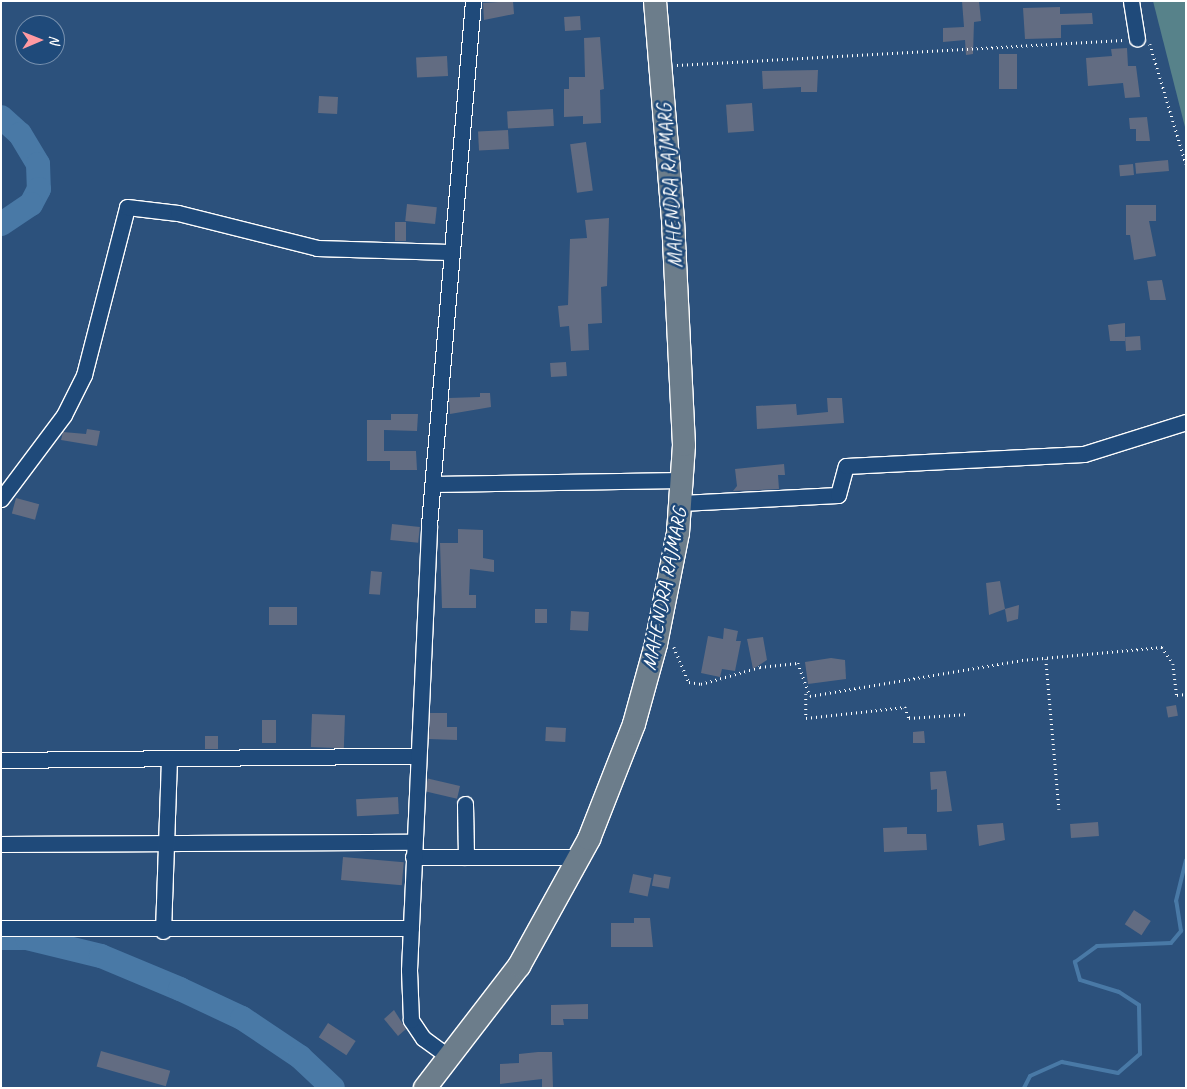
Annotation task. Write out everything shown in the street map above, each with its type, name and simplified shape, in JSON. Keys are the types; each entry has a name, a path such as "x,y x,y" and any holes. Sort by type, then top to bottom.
{"highway":[{"name":"MAHENDRA RAJMARG","path":"427,1086 519,966 579,857 604,804 646,685 681,503 682,480 683,372 655,1"}],"street":[{"path":"449,1057 423,1038 411,1020 411,928 417,756 433,484 449,252 473,1"},
{"path":"1132,1 1137,39"},
{"path":"1,499 64,415 84,376 127,207 178,213 309,247 449,252"},
{"path":"681,503 838,495 846,466 1084,454 1186,422"},
{"path":"433,484 682,480"},
{"path":"1,760 169,761 417,756"},
{"path":"163,931 169,761"},
{"path":"465,804 466,857"},
{"path":"1,844 413,849 466,857 579,857"},
{"path":"1,928 163,931 411,928"}],"path":[{"path":"660,66 1147,38 1156,54 1186,164"},
{"path":"672,643 689,682 701,684 760,667 798,663 806,694 806,718 905,707 909,718 968,714"},
{"path":"806,694 1046,659 1162,647 1173,664 1177,695 1186,694"},
{"path":"1046,659 1059,809"}],"green space":[{"path":"1153,1 1186,1 1186,131"}],"building":[{"path":"513,1 514,14 484,20 483,3"},
{"path":"962,1 979,1 981,21 974,22 973,54 966,55 965,40 943,42 943,28 964,27"},
{"path":"1060,7 1060,14 1092,13 1093,24 1061,25 1061,38 1025,39 1023,8"},
{"path":"580,16 581,30 565,31 564,17"},
{"path":"600,37 604,89 600,90 601,123 583,124 583,116 564,117 564,89 569,89 569,77 585,77 584,38"},
{"path":"1127,48 1128,66 1136,66 1140,97 1125,98 1123,83 1088,86 1086,58 1112,56 1111,49"},
{"path":"999,54 1017,54 1017,89 999,89"},
{"path":"447,56 448,76 417,78 416,58"},
{"path":"818,70 817,92 801,92 801,87 763,89 762,71"},
{"path":"319,96 338,97 337,114 318,113"},
{"path":"752,103 754,131 728,133 726,105"},
{"path":"553,109 554,126 508,128 507,111"},
{"path":"1147,117 1150,141 1136,141 1136,129 1130,129 1129,118"},
{"path":"508,130 509,149 479,151 478,132"},
{"path":"586,142 593,191 577,193 570,144"},
{"path":"1168,160 1169,171 1136,174 1135,163"},
{"path":"1133,164 1134,175 1120,176 1119,165"},
{"path":"407,204 437,207 435,224 405,221"},
{"path":"1126,205 1156,205 1156,221 1149,221 1156,256 1134,260 1130,235 1126,235"},
{"path":"609,218 607,286 601,287 602,323 588,324 589,350 571,351 569,326 560,327 558,306 568,305 570,239 587,238 585,220"},
{"path":"395,222 406,222 406,241 395,241"},
{"path":"1162,280 1166,300 1150,300 1147,281"},
{"path":"1125,323 1125,341 1110,341 1108,325"},
{"path":"1140,336 1141,350 1126,351 1125,337"},
{"path":"566,362 567,376 551,377 550,363"},
{"path":"480,393 490,393 491,407 450,414 449,398 480,397"},
{"path":"827,398 842,398 844,423 757,429 756,406 796,404 797,415 828,412"},
{"path":"391,414 418,414 417,431 384,430 384,451 416,451 417,470 390,470 390,461 367,461 367,420 391,420"},
{"path":"87,429 100,431 97,446 61,440 63,432 86,434"},
{"path":"784,464 785,475 778,475 779,489 733,491 737,486 735,469"},
{"path":"16,498 39,504 35,520 12,513"},
{"path":"392,524 420,527 418,543 390,540"},
{"path":"458,529 483,530 483,558 494,560 494,572 470,569 469,595 476,595 476,608 442,608 440,543 458,543"},
{"path":"371,571 382,572 380,595 369,594"},
{"path":"1000,581 1005,609 989,615 986,583"},
{"path":"1019,605 1018,619 1007,622 1005,609"},
{"path":"269,607 297,607 297,625 269,625"},
{"path":"535,609 547,609 547,623 535,623"},
{"path":"571,611 589,612 588,631 570,630"},
{"path":"724,628 738,631 736,641 741,641 735,671 722,669 720,677 701,673 708,636 723,639"},
{"path":"763,637 767,660 753,669 747,639"},
{"path":"831,658 845,660 846,679 808,684 805,662"},
{"path":"1176,705 1178,716 1168,718 1166,707"},
{"path":"430,713 447,713 447,727 457,727 457,740 429,739"},
{"path":"312,714 345,715 344,748 311,747"},
{"path":"262,720 276,720 276,743 262,743"},
{"path":"546,727 566,728 565,742 545,741"},
{"path":"924,731 925,743 913,743 913,732"},
{"path":"205,736 218,736 218,749 205,749"},
{"path":"946,771 952,811 937,812 937,789 931,790 930,772"},
{"path":"428,779 460,786 457,799 425,791"},
{"path":"398,797 399,814 357,816 356,799"},
{"path":"1098,822 1099,836 1071,838 1070,824"},
{"path":"1003,823 1005,840 979,846 977,825"},
{"path":"907,827 907,834 926,834 927,850 884,852 883,828"},
{"path":"343,857 404,862 402,885 341,880"},
{"path":"633,874 652,878 648,897 629,893"},
{"path":"654,874 671,877 669,889 652,886"},
{"path":"1134,910 1151,921 1142,935 1125,924"},
{"path":"634,918 650,918 653,947 611,947 611,923 634,923"},
{"path":"588,1004 588,1019 563,1019 564,1025 551,1025 551,1005"},
{"path":"394,1010 406,1029 398,1036 384,1019"},
{"path":"328,1023 356,1041 346,1055 319,1037"},
{"path":"101,1051 170,1071 166,1086 97,1066"},
{"path":"552,1052 553,1088 542,1088 542,1079 500,1084 500,1064 519,1063 519,1054"}],"waterway":[{"path":"1,117 20,134 38,164 39,189 31,204 1,224"},
{"path":"1024,1088 1030,1076 1062,1062 1118,1073 1140,1054 1139,1005 1119,992 1080,980 1075,962 1097,946 1171,943 1181,931 1176,901 1186,860"},
{"path":"1,938 27,938 101,956 180,989 242,1018 300,1057 333,1088"}]}
